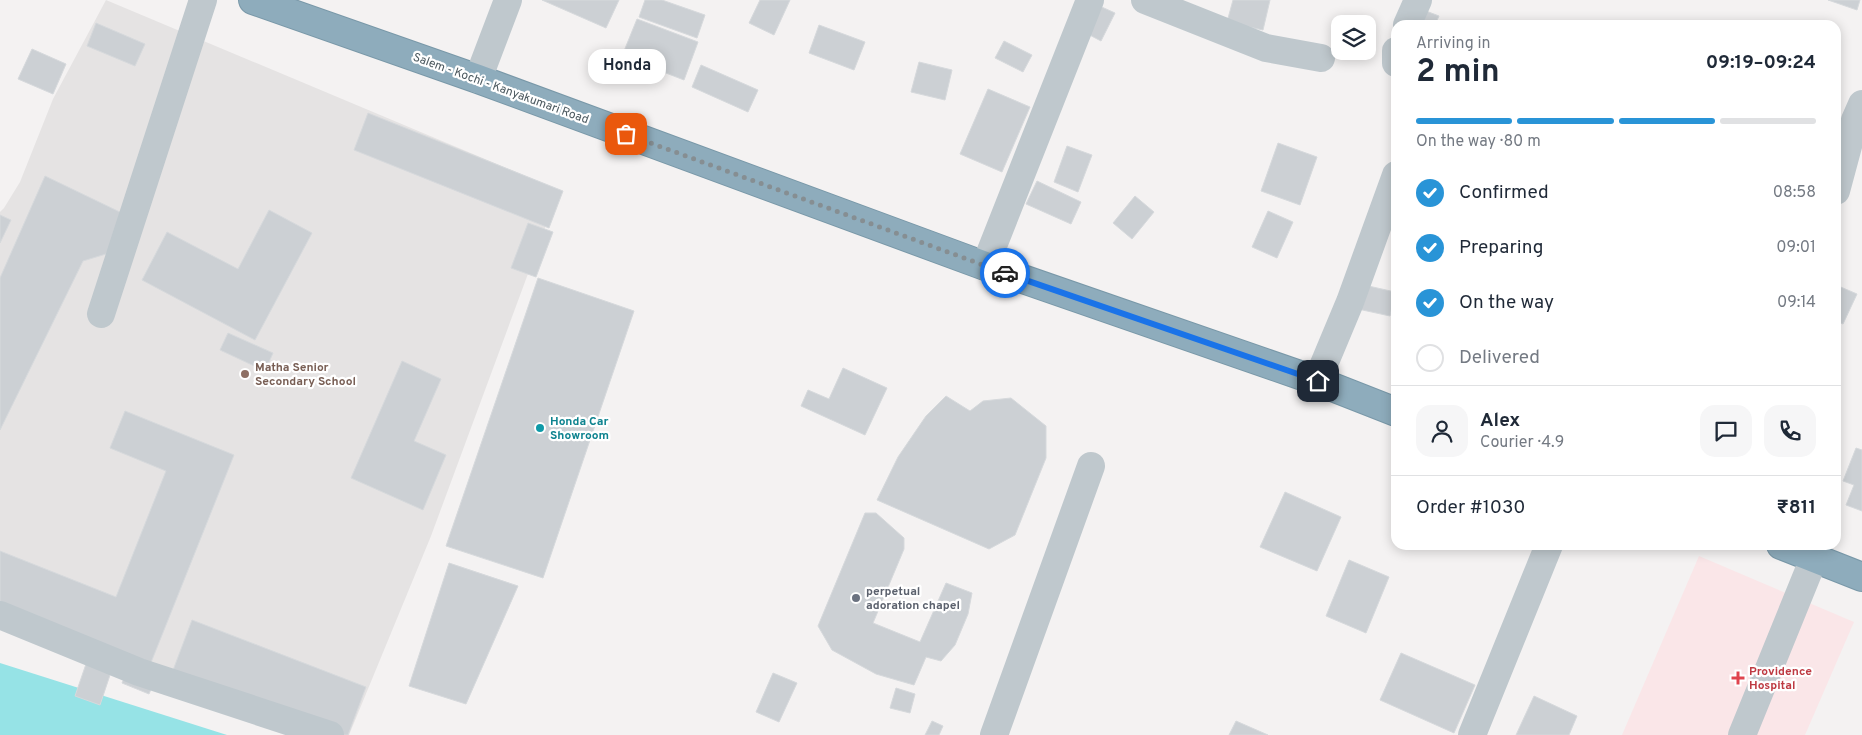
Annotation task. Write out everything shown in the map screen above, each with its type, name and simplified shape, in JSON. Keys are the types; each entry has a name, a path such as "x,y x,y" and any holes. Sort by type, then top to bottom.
{"highway":[{"name":"Salem - Kochi - Kanyakumari Road","path":"253,0 478,79 985,266 1318,381 1391,410"},
{"path":"1794,550 1862,577"}],"street":[{"path":"101,314 203,0"},
{"path":"478,79 508,0"},
{"path":"985,266 1090,0"},
{"path":"1145,0 1266,48 1321,58"},
{"path":"1409,20 1418,0"},
{"path":"1841,172 1855,120 1862,104"},
{"path":"1318,381 1350,302 1391,189"},
{"path":"994,735 1091,466"},
{"path":"1472,735 1547,550"},
{"path":"1742,735 1814,558"},
{"path":"0,615 139,672 330,735"}],"shaded area":[{"name":"Matha Senior Secondary School","path":"106,0 559,190 431,536 349,735 290,735 0,625 0,212 20,182 53,99"},
{"name":"Providence Hospital","path":"1699,556 1854,622 1805,735 1622,735"}],"water":[{"path":"0,663 227,735 0,735"}],"building":[{"path":"542,0 619,0 606,28"},
{"path":"645,0 662,0 705,15 697,38 639,17"},
{"path":"760,0 790,0 774,35 749,23"},
{"path":"1233,0 1270,0 1263,30 1227,22"},
{"path":"1828,0 1860,0 1857,10"},
{"path":"1095,4 1115,13 1101,41 1082,31"},
{"path":"1426,11 1439,16 1437,20 1422,20"},
{"path":"637,19 698,42 684,80 622,56"},
{"path":"96,23 145,44 135,66 87,46"},
{"path":"819,25 865,42 854,70 809,53"},
{"path":"1004,41 1032,55 1023,72 995,58"},
{"path":"32,49 66,64 53,94 18,79"},
{"path":"919,62 952,70 945,100 911,92"},
{"path":"701,65 758,90 748,112 692,87"},
{"path":"988,89 1030,107 1002,172 960,154"},
{"path":"368,113 563,191 549,228 354,150"},
{"path":"1278,143 1317,157 1300,205 1261,191"},
{"path":"1067,146 1092,155 1078,192 1054,182"},
{"path":"45,176 126,215 106,254 83,261 0,430 0,278"},
{"path":"1037,181 1081,202 1071,224 1026,204"},
{"path":"1135,196 1154,212 1132,239 1113,223"},
{"path":"269,210 312,233 255,340 142,280 167,232 238,269"},
{"path":"1268,211 1293,222 1277,258 1252,247"},
{"path":"0,215 11,220 0,243"},
{"path":"528,223 553,232 536,277 511,268"},
{"name":"Honda Car Showroom","path":"538,278 634,311 543,578 446,546"},
{"path":"1364,285 1391,291 1390,316 1358,309"},
{"path":"1841,287 1857,294 1843,324 1841,323"},
{"path":"228,333 273,353 265,371 220,350"},
{"path":"402,361 441,379 414,441 446,455 423,510 351,478"},
{"path":"843,368 887,388 865,435 801,406 808,390 829,399"},
{"path":"946,396 970,411 983,401 1011,398 1046,426 1046,458 1015,535 989,549 877,500 898,457 926,416"},
{"path":"125,411 234,455 148,670 0,611 0,551 116,597 166,471 110,448"},
{"path":"1856,448 1862,450 1862,511 1846,505 1854,485 1843,481"},
{"path":"1285,492 1341,517 1317,571 1260,547"},
{"name":"perpetual adoration chapel","path":"865,513 876,513 904,538 904,549 873,623 920,642 946,583 972,593 968,614 955,645 941,661 926,657 914,685 876,674 832,650 818,626"},
{"path":"1349,560 1389,577 1366,633 1326,616"},
{"path":"449,563 518,586 466,704 409,686"},
{"path":"192,620 366,687 348,735 333,735 172,673"},
{"path":"1401,653 1475,685 1454,733 1380,700"},
{"path":"86,664 111,672 100,705 75,696"},
{"path":"127,672 154,682 149,694 122,683"},
{"path":"773,673 797,683 779,722 756,712"},
{"path":"896,688 915,694 910,713 890,708"},
{"path":"1534,696 1577,716 1569,735 1516,735"},
{"path":"932,721 943,726 939,735 925,735"},
{"path":"1236,721 1268,735 1229,735"}],"way so far":[{"path":"626,134 1005,273"}],"place":[{"name":"Honda","path":"626,134"},
{"name":"Matha Senior Secondary School","path":"245,374"},
{"name":"Honda Car Showroom","path":"540,428"},
{"name":"perpetual adoration chapel","path":"856,598"},
{"name":"Providence Hospital","path":"1738,678"}],"route":[{"path":"1005,273 1197,341 1318,381"}]}
